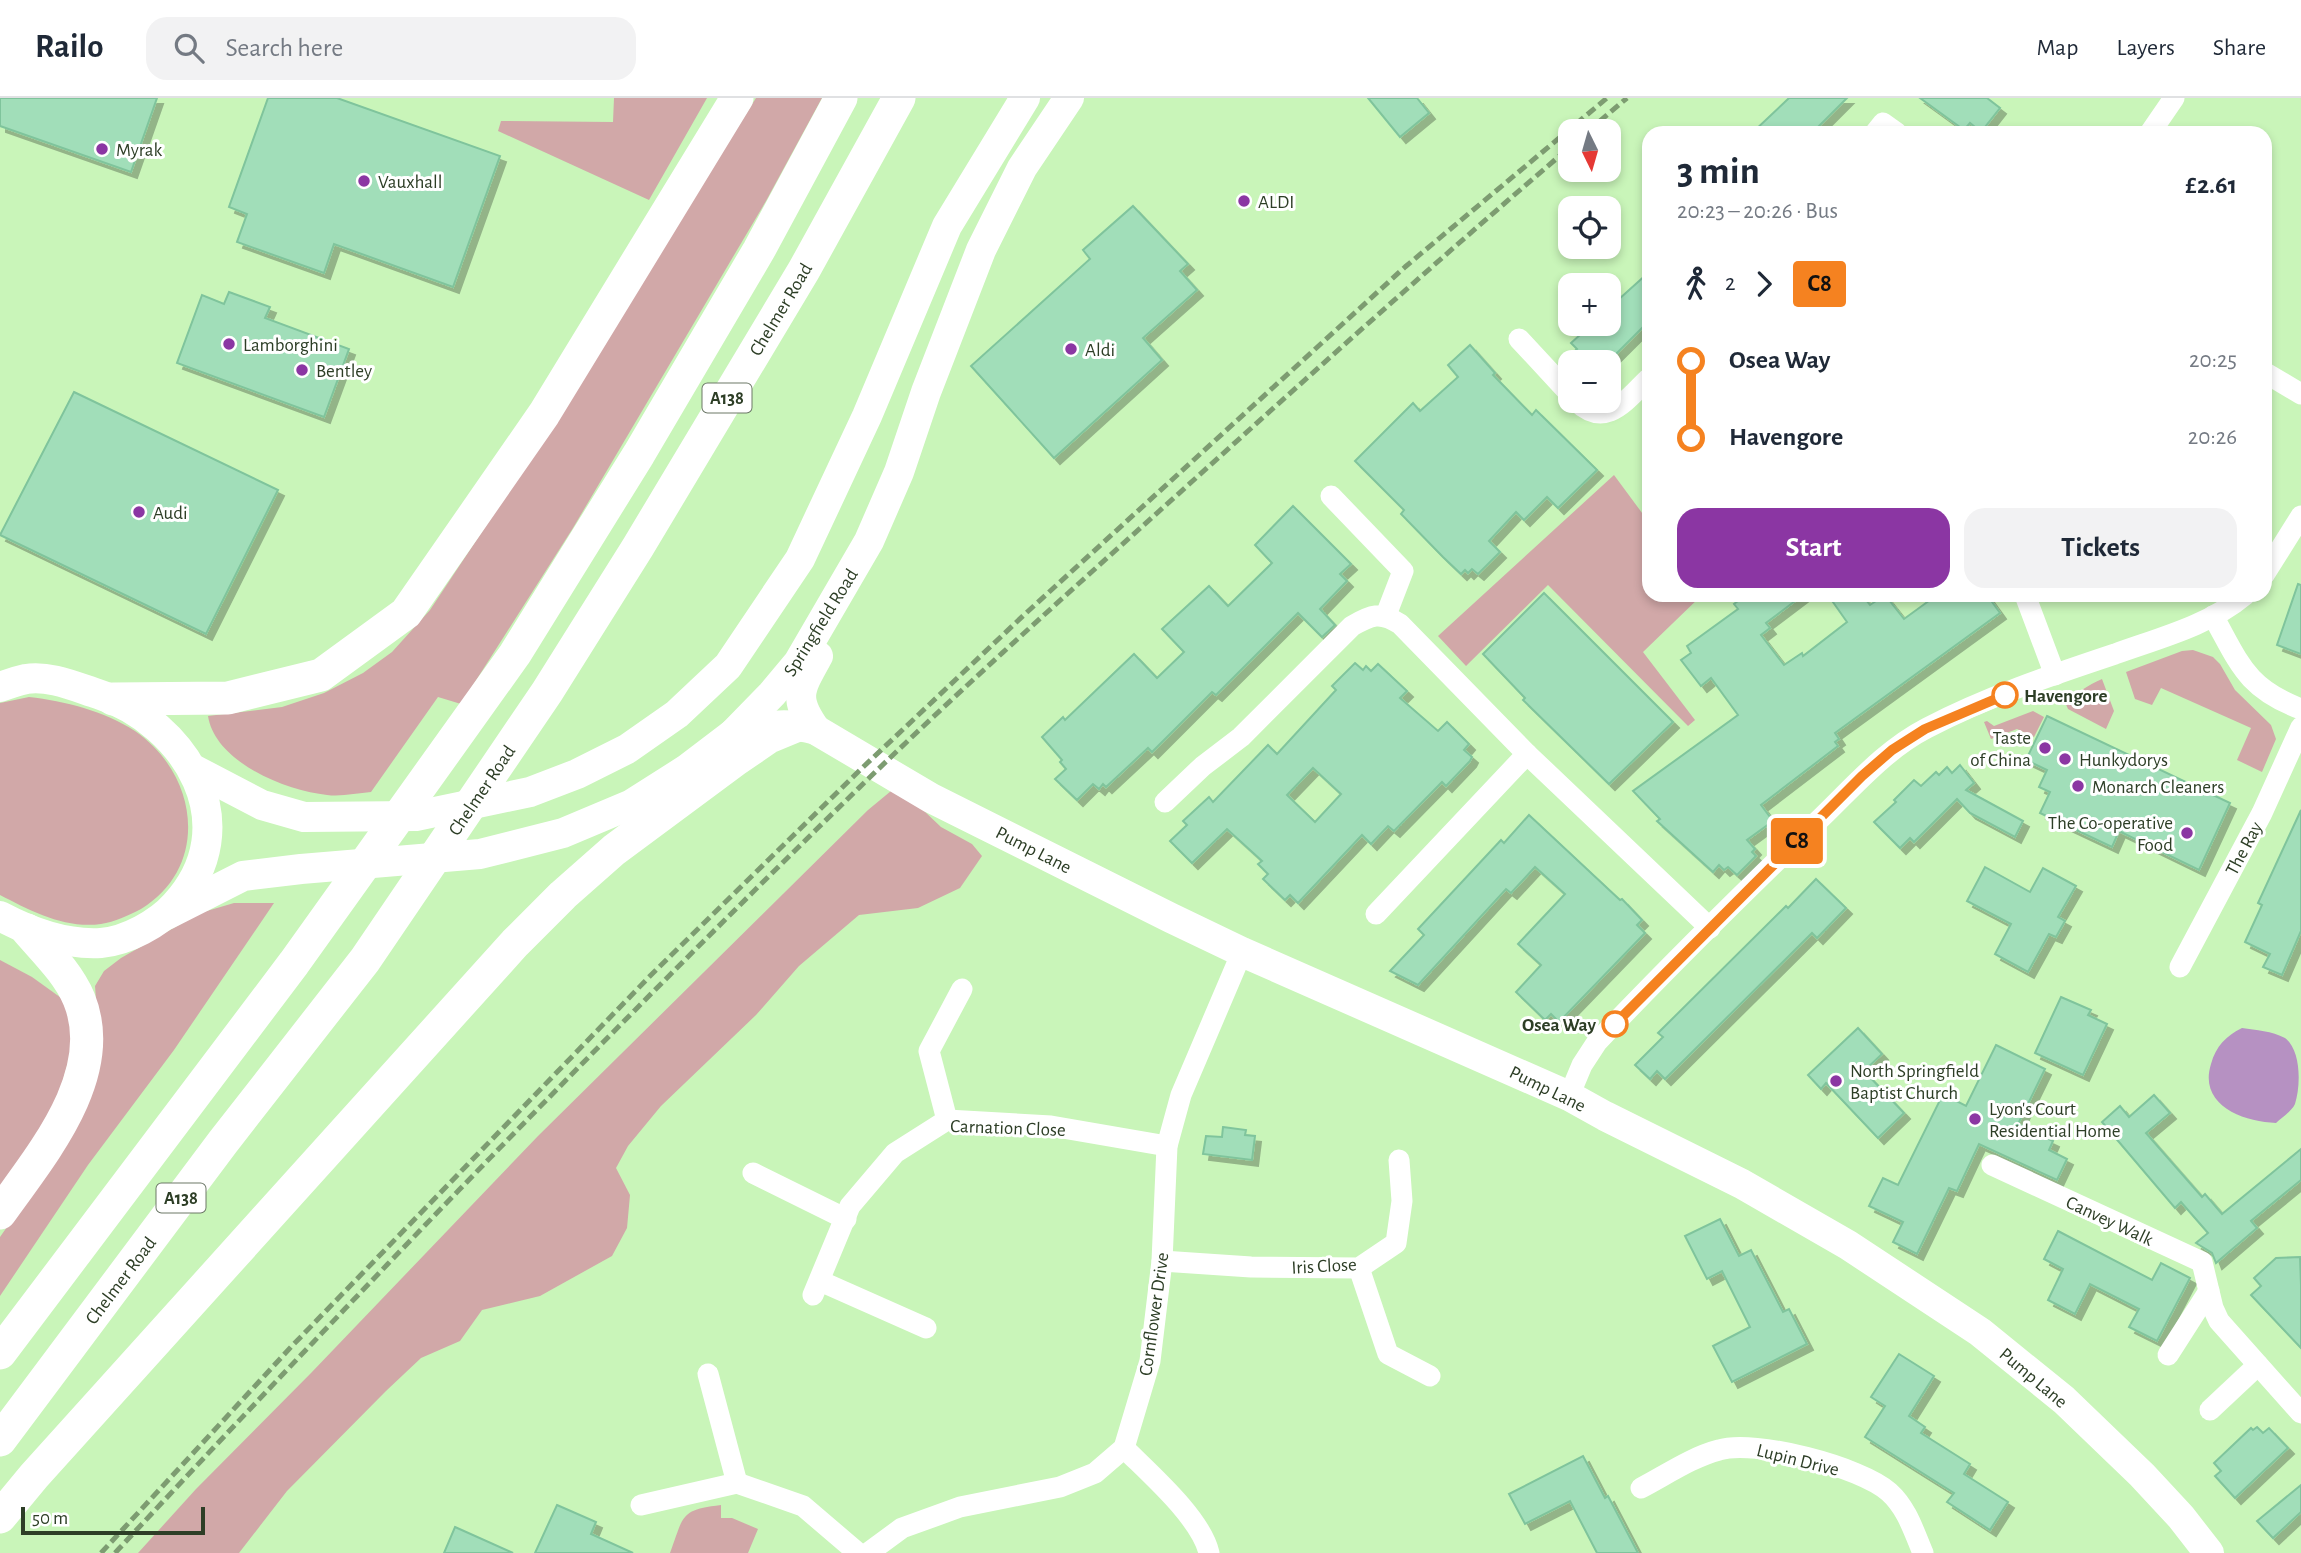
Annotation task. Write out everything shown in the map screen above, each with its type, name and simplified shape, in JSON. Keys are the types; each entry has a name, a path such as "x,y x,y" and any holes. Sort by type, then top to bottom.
{"main road":[{"path":"113,699 228,698 321,675 406,613 544,414 737,98"},
{"name":"A138","path":"0,1353 293,963 515,654 639,454 759,250 841,98"},
{"name":"Chelmer Road","path":"0,1440 223,1142 365,960 547,692 638,547 804,270 899,98"},
{"path":"194,769 262,805 304,817 416,816 530,792 577,774 627,749 677,714 729,666 800,559 867,416 947,226 1025,98"},
{"name":"Springfield Road","path":"13,923 64,941 103,943 139,931 243,876 480,854 563,834 632,804 687,769 733,734 798,663 869,541 899,472 981,250 1022,168 1069,98"},
{"path":"814,731 803,712 799,698 808,673 849,601 869,541"},
{"path":"0,661 14,683 62,682 113,699 147,717 175,743 194,769 205,801 207,835 202,861 190,889 166,915"},
{"path":"733,734 769,724 814,731"},
{"path":"0,1517 34,1476 516,943 563,895 614,850 769,737 814,731"},
{"name":"Pump Lane","path":"814,731 931,798 1242,952 1569,1096 1742,1184 1848,1245 1980,1332 2064,1400 2142,1475 2181,1517 2209,1553"},
{"path":"614,850 687,769"},
{"path":"0,1213 69,1111 86,1050 86,1027 79,1000 65,974 13,923"}],"street":[{"path":"2155,126 2174,98"},
{"path":"1518,339 1558,381"},
{"path":"2272,377 2301,394"},
{"path":"1621,402 1642,384"},
{"path":"1331,496 1403,571 1387,615"},
{"path":"2272,562 2301,516"},
{"path":"2028,602 2055,675"},
{"path":"1569,1096 1582,1065 1597,1042 1862,776 1892,750 1925,729 1955,715 2055,675 2191,627 2234,602"},
{"path":"1165,802 1203,765 1241,737 1352,626 1368,617 1387,615 1400,624 1527,754 1710,928"},
{"path":"2213,616 2242,668 2260,690 2301,709"},
{"name":"The Ray","path":"2180,967 2262,813 2301,727"},
{"path":"1376,914 1527,754"},
{"name":"Cornflower Drive","path":"1124,1448 1150,1361 1162,1261 1167,1146 1181,1096 1242,952"},
{"path":"947,1120 929,1051 962,989"},
{"name":"Carnation Close","path":"926,1328 817,1288 850,1206 895,1153 947,1120 1051,1126 1167,1146"},
{"name":"Iris Close","path":"1162,1261 1251,1267 1359,1268 1396,1243 1402,1201 1399,1160"},
{"name":"Canvey Walk","path":"1992,1165 2202,1262 2219,1321 2301,1413"},
{"path":"754,1174 846,1219"},
{"path":"1359,1268 1388,1354 1430,1376"},
{"path":"2168,1355 2209,1291"},
{"path":"2210,1410 2258,1365"},
{"path":"708,1374 737,1483"},
{"name":"Lupin Drive","path":"1641,1488 1700,1456 1721,1449 1745,1447 1804,1458 1871,1480 1889,1492 1903,1509 1923,1553"},
{"path":"867,1553 902,1528 960,1507 1060,1487 1095,1473 1124,1448 1174,1498 1206,1539 1209,1553"},
{"path":"641,1505 737,1483 803,1506 858,1553"}],"shaded area":[{"path":"614,98 707,98 649,200 498,131 501,121 613,122"},
{"path":"756,98 822,98 766,201 573,528 461,704 438,697 371,792 338,796 310,792 273,780 238,760 213,732 208,716 282,707 324,693 363,673 392,652 430,610 519,476"},
{"path":"1614,475 1642,513 1642,602 1695,602 1643,652 1695,720 1688,726 1548,585 1466,666 1438,636"},
{"path":"2193,650 2213,657 2235,690 2271,725 2276,739 2262,772 2237,760 2251,728 2161,688 2152,705 2135,699 2126,672 2182,651"},
{"path":"2102,679 2114,711 2106,729 2068,709 2064,700"},
{"path":"29,697 84,708 123,724 156,749 172,771 183,795 188,820 186,845 178,869 163,891 132,914 101,924 74,924 36,913 0,895 0,703"},
{"path":"2033,711 2044,717 2034,737 2017,729 1991,739 1984,722 1994,726"},
{"path":"891,791 922,809 941,827 972,844 982,856 960,888 918,908 859,915 799,966 756,1015 661,1106 628,1146 616,1168 630,1195 627,1228 612,1256 540,1296 482,1310 460,1341 421,1358 287,1491 239,1553 138,1553 196,1489 538,1136 868,810"},
{"path":"234,903 274,903 174,1050 88,1165 0,1296 0,1237 30,1194 96,1000 95,986 104,971 121,958 200,913"},
{"path":"0,960 32,977 64,1000 72,1049 56,1104 0,1191"},
{"path":"2242,1028 2285,1038 2297,1059 2299,1078 2295,1104 2276,1123 2238,1115 2217,1100 2211,1090 2209,1078 2216,1052 2226,1038"},
{"path":"721,1505 721,1518 732,1518 758,1529 748,1553 670,1553 685,1517 697,1509"}],"building":[{"name":"Myrak","path":"0,98 157,98 131,172 0,126"},
{"name":"Vauxhall","path":"268,98 337,98 500,156 453,287 334,244 324,273 237,242 247,214 229,207"},
{"path":"1368,98 1417,98 1429,113 1400,137"},
{"path":"1789,98 1847,98 1819,126 1759,126"},
{"path":"1920,98 1987,98 2000,108 1986,126 1974,126 1970,123 1967,126 1958,126"},
{"name":"Aldi","path":"1133,206 1188,264 1180,271 1197,290 1143,338 1162,360 1054,458 971,366 1090,259 1083,250"},
{"path":"1642,278 1642,328 1620,350 1576,350 1571,343 1579,336 1621,336 1621,297"},
{"path":"229,292 270,307 265,318 349,349 324,417 177,363 202,295 224,304"},
{"path":"1470,345 1495,373 1493,375 1532,415 1536,410 1597,470 1558,508 1547,497 1524,520 1516,512 1489,541 1500,552 1478,574 1472,569 1461,574 1401,514 1404,510 1355,461 1413,403 1420,411 1458,377 1448,365"},
{"name":"Audi","path":"74,392 278,490 206,634 0,535"},
{"path":"1293,506 1351,564 1340,574 1347,581 1320,609 1335,625 1322,637 1298,613 1216,695 1212,692 1152,752 1148,748 1106,787 1103,784 1099,789 1093,784 1077,800 1055,779 1066,769 1060,762 1062,760 1042,737 1063,717 1065,720 1134,654 1157,678 1184,652 1162,629 1209,586 1228,606 1272,563 1255,545"},
{"path":"2298,584 2301,585 2301,654 2277,645"},
{"path":"1544,593 1673,722 1609,784 1523,700 1525,698 1483,654"},
{"path":"1794,602 1766,623 1770,628 1761,635 1784,665 1802,653 1803,656 1847,622 1833,602 1868,602 1870,605 1874,602 1891,602 1904,619 1927,602 1992,602 2000,613 1835,733 1839,739 1835,742 1838,746 1761,805 1773,821 1747,840 1755,849 1752,852 1756,856 1737,875 1728,867 1724,870 1719,865 1713,872 1657,821 1660,819 1633,791 1738,715 1711,678 1701,686 1681,660 1691,653 1687,646 1738,609 1734,604"},
{"path":"1355,663 1363,670 1366,666 1371,671 1378,664 1407,691 1400,698 1438,731 1447,722 1469,744 1464,750 1472,757 1470,761 1446,786 1442,782 1394,831 1388,826 1371,844 1362,835 1298,903 1290,895 1285,900 1263,879 1268,874 1258,864 1262,861 1227,829 1192,863 1170,841 1187,825 1183,821 1209,797 1213,802 1268,745 1277,754 1336,690 1332,686","holes":["1313,768 1341,794 1315,822 1287,795"]},
{"path":"2047,716 2230,803 2199,870 2119,831 2112,847 2040,813 2050,792 2039,787 2047,770 2026,760"},
{"path":"1960,765 1974,783 1966,790 2023,821 2015,837 1970,813 1957,799 1914,842 1910,838 1900,848 1874,822 1896,802 1894,800 1914,780 1921,786 1936,772 1939,775 1947,767 1952,773"},
{"path":"2301,810 2301,931 2282,975 2263,967 2270,954 2245,942 2262,905 2258,903"},
{"path":"1529,815 1622,899 1642,920 1637,925 1645,933 1559,1022 1551,1014 1545,1020 1516,992 1541,965 1518,944 1565,894 1535,867 1511,893 1506,889 1418,985 1390,971 1424,935 1418,929 1501,840 1504,843"},
{"path":"1985,867 2030,892 2043,868 2076,886 2058,917 2065,921 2056,937 2049,934 2028,972 1995,954 2011,924 1967,901"},
{"path":"1816,879 1846,908 1817,938 1812,933 1665,1079 1657,1071 1650,1079 1635,1065 1663,1037 1658,1033"},
{"path":"2061,997 2091,1010 2088,1015 2107,1024 2083,1075 2035,1053"},
{"name":"North Springfield Baptist Church","path":"1858,1028 1882,1054 1864,1071 1904,1113 1878,1138 1826,1083 1821,1089 1808,1075"},
{"name":"Lyon's Court Residential Home","path":"1996,1045 2045,1069 2018,1124 2053,1141 2049,1150 2067,1159 2057,1180 1979,1144 1957,1191 1949,1188 1917,1254 1893,1242 1903,1222 1869,1206 1883,1178 1898,1185 1943,1094 1966,1106"},
{"path":"2154,1095 2170,1113 2146,1133 2202,1197 2205,1194 2222,1214 2301,1149 2301,1180 2251,1221 2257,1228 2216,1263 2212,1253 2196,1243 2208,1233 2181,1202 2175,1208 2102,1122 2120,1106 2129,1117"},
{"path":"1223,1127 1246,1130 1245,1135 1255,1136 1252,1160 1203,1154 1206,1136 1222,1137"},
{"path":"1720,1219 1739,1256 1751,1250 1783,1312 1789,1309 1807,1344 1732,1382 1713,1346 1750,1327 1722,1271 1707,1279 1685,1236"},
{"path":"2058,1231 2152,1280 2161,1263 2190,1278 2157,1341 2129,1327 2139,1309 2090,1284 2075,1314 2048,1300 2063,1269 2044,1259"},
{"path":"2300,1257 2301,1348 2251,1295 2261,1286 2254,1278 2276,1258"},
{"path":"1899,1354 1934,1376 1909,1416 1925,1427 1921,1433 1970,1464 1964,1474 2008,1502 1990,1530 1947,1502 1954,1493 1865,1437 1885,1406 1871,1397"},
{"path":"2257,1427 2263,1433 2269,1428 2288,1448 2235,1498 2215,1476 2221,1471 2214,1463 2251,1428 2253,1430"},
{"path":"1583,1456 1638,1553 1597,1553 1570,1501 1525,1524 1509,1494"},
{"path":"2301,1485 2301,1512 2273,1538 2257,1521"},
{"path":"557,1505 596,1522 591,1534 633,1553 535,1553"},
{"path":"455,1527 513,1553 444,1553"}],"railway":[{"path":"101,1553 291,1347 651,975 859,771 1025,614 1405,267 1607,98"},
{"path":"1602,119 1627,98"},
{"path":"115,1553 486,1162 867,780 1015,641 1266,414 1558,157"}],"bus line":[{"name":"C8","path":"1615,1024 1862,776 1892,750 1925,729 2005,695"}],"place":[{"name":"Myrak","path":"102,149"},
{"name":"Vauxhall","path":"364,181"},
{"name":"ALDI","path":"1244,201"},
{"name":"Lamborghini","path":"229,344"},
{"name":"Aldi","path":"1071,349"},
{"name":"Bentley","path":"302,370"},
{"name":"Audi","path":"139,512"},
{"name":"Havengore","path":"2005,695"},
{"name":"Taste of China","path":"2045,748"},
{"name":"Hunkydorys","path":"2065,759"},
{"name":"Monarch Cleaners","path":"2078,786"},
{"name":"The Co-operative Food","path":"2187,833"},
{"name":"Osea Way","path":"1615,1024"},
{"name":"North Springfield Baptist Church","path":"1836,1081"},
{"name":"Lyon's Court Residential Home","path":"1975,1119"}]}
